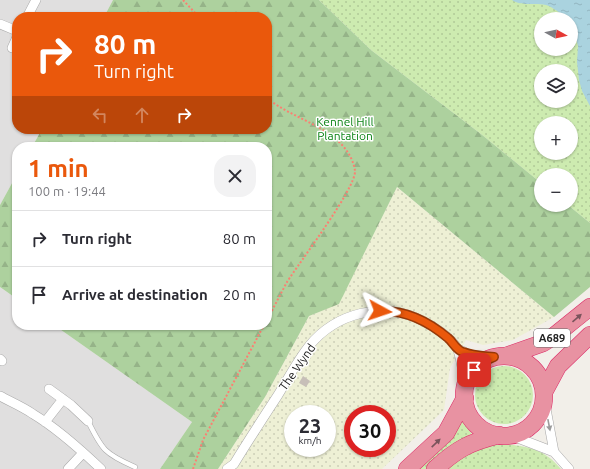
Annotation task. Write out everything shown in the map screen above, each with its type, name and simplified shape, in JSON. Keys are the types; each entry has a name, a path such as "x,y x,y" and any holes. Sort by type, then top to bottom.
{"highway":[{"name":"A689","path":"500,357 543,343 554,336 590,306"},
{"name":"A689","path":"544,395 558,366 590,335"},
{"path":"407,469 446,433 465,395 468,380 474,370 483,362 500,357 514,357 529,364 539,376 544,395 539,415 532,425 521,432 479,440 466,446 446,459 435,469"},
{"path":"465,395 468,411 475,423 486,431 504,435"}],"street":[{"path":"30,12 36,0"},
{"path":"0,24 12,29"},
{"name":"The Wynd","path":"227,469 234,464 309,346 330,327 350,316 368,311 391,311 411,315 430,324 448,338 458,349 471,355 500,357"},
{"path":"458,349 464,378 465,395"},
{"path":"49,389 88,421"},
{"path":"544,395 554,452"},
{"path":"0,396 45,422 71,441 101,469"},
{"path":"45,422 62,399"},
{"path":"504,435 554,452 569,469"},
{"path":"68,469 84,453"}],"lane":[{"path":"88,421 100,444 107,453 135,467"}],"path":[{"path":"183,0 194,12"},
{"path":"272,101 324,131 339,142 351,157 355,172 352,182 343,199 288,282 272,311"},
{"path":"193,469 202,440 261,330"}],"shaded area":[{"path":"0,0 113,0 107,12 12,12 12,134 39,134 35,142 12,142 12,183 0,205"},
{"path":"0,287 12,295 12,330 61,330 192,422 160,469 0,469"}],"green space":[{"name":"Kennel Hill Plantation","path":"113,0 319,0 371,50 481,134 534,177 534,212 577,212 590,223 590,287 554,317 397,187 339,304 309,316 265,397 218,469 160,469 192,422 61,330 272,330 272,142 35,142 39,134 272,134 272,12 107,12"},
{"path":"319,0 590,0 590,223 577,212 578,212 578,168 534,168 534,177 481,134 371,50"},
{"path":"12,183 12,295 0,287 0,205"},
{"path":"397,187 554,317 513,340 483,345 466,340 450,368 444,410 396,456 396,405 344,405 344,457 395,457 382,469 218,469 265,397 309,316 339,303"},
{"path":"504,366 515,368 528,379 531,384 533,395 531,406 520,419 515,422 504,424 493,422 480,411 477,406 475,395 477,384 488,371 493,368"},
{"path":"462,421 472,434 454,444 427,469 416,469"},
{"path":"505,444 522,446 536,450 549,458 561,469 445,469 480,448"}],"water":[{"path":"512,0 590,0 590,106 582,91 579,80 577,62 578,12 559,12 542,4 524,4"}],"building":[{"path":"303,376 310,381 306,387 299,383"}],"route":[{"path":"380,311 391,311 411,315 430,324 463,352 471,355 494,357 483,362 474,370"}]}
